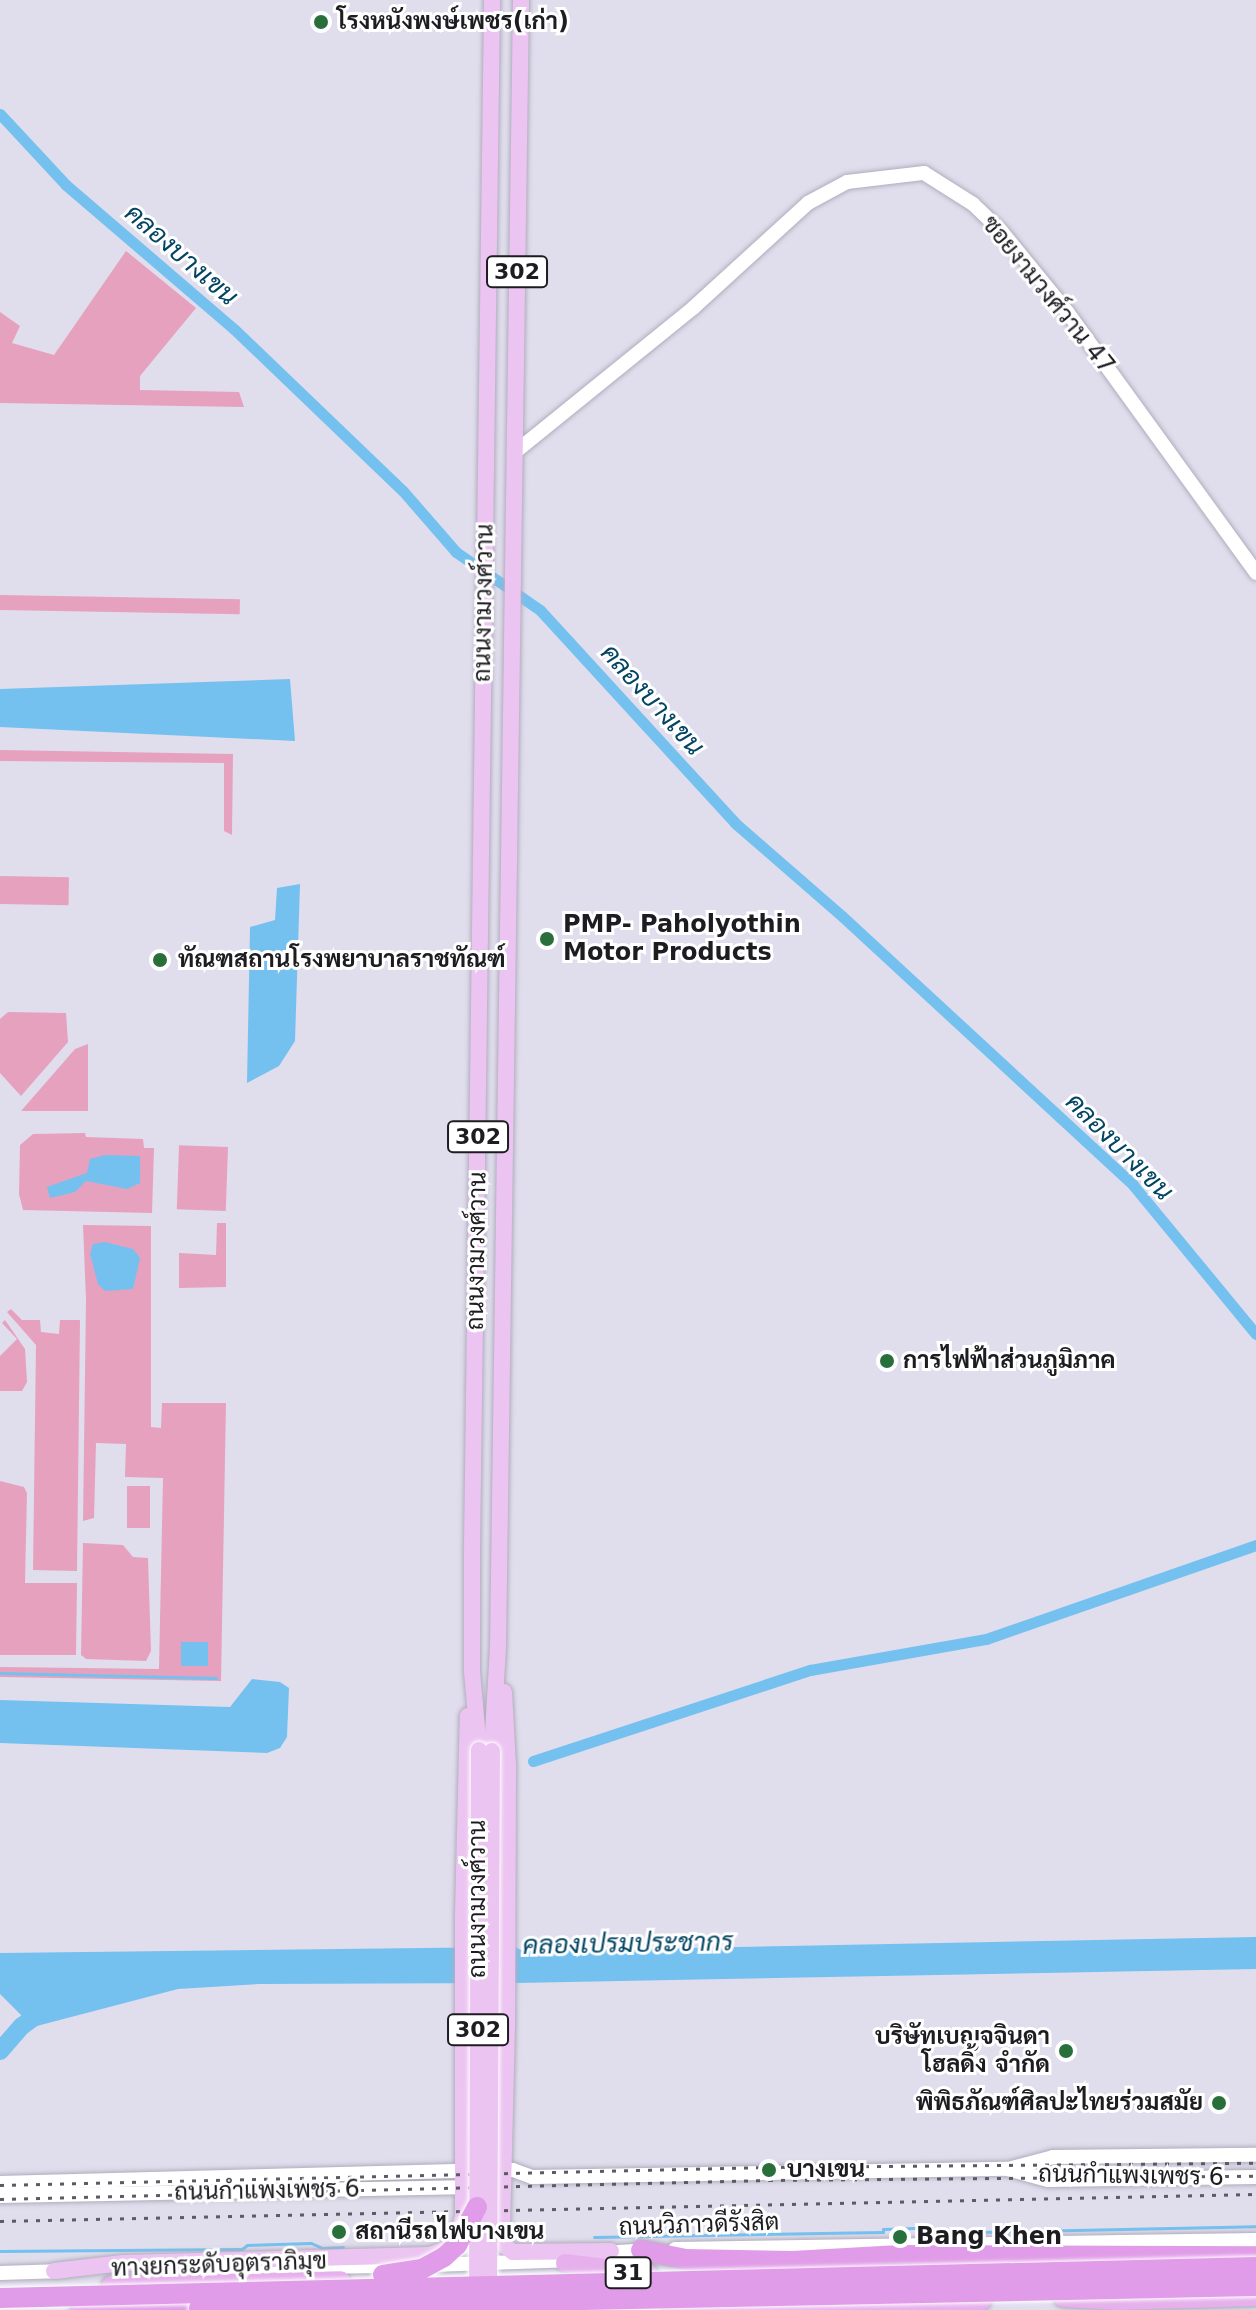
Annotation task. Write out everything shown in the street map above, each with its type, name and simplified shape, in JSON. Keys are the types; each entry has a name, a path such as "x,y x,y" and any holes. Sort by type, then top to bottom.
{"highway":[{"path":"0,2294 107,2286 402,2274 422,2269 444,2257 457,2245 477,2207"},
{"path":"641,2250 701,2259 792,2261 900,2255 1256,2256"},
{"path":"565,2263 648,2273"},
{"name":"ทางยกระดับอุตราภิมุข","path":"0,2294 1256,2268"},
{"name":"ถนนวิภาวดีรังสิต","path":"0,2294 648,2273 848,2272 1109,2279 1256,2268"},
{"name":"ทางยกระดับอุตราภิมุข","path":"80,2310 1256,2286"},
{"name":"31","path":"475,2310 852,2307 1058,2298 1118,2301 1256,2297"},
{"path":"1055,2310 1118,2301"}],"main road":[{"name":"ถนนงามวงศ์วาน","path":"489,2310 486,1750 472,1671 492,0"},
{"name":"ถนนงามวงศ์วาน","path":"475,2310 486,1750 498,1647 521,0"},
{"path":"498,1647 507,1745 507,2026 502,2236 505,2246 513,2252 611,2251"},
{"path":"54,2271 123,2263 429,2255 453,2243 460,2231 462,2179 466,1735 472,1671"},
{"path":"462,2108 466,2127 471,2133 496,2131 504,2109"}],"street":[{"name":"ซอยงามวงศ์วาน 47","path":"514,453 693,308 808,203 847,182 924,173 973,204 1002,232 1068,313 1256,573"},
{"name":"ถนนกำแพงเพชร 6","path":"0,2196 532,2177 1007,2169 1053,2157 1256,2155"},
{"name":"ถนนกำแพงเพชร 6","path":"1007,2169 1048,2180 1256,2177"},
{"name":"ถนนกำแพงเพชร 6","path":"0,2183 462,2179"},
{"name":"ถนนวิภาวดีรังสิต","path":"0,2273 565,2263 611,2251 641,2250 1256,2240"}],"shaded area":[{"path":"126,251 196,308 140,376 140,390 239,392 244,407 0,403 0,312 20,326 12,343 54,355"},
{"path":"0,595 240,599 240,614 0,610"},
{"path":"0,750 233,754 232,835 224,831 224,763 0,761"},
{"path":"0,876 69,877 69,905 0,904"},
{"path":"8,1012 66,1013 68,1042 21,1096 0,1073 0,1019"},
{"path":"88,1044 88,1111 21,1111 75,1049"},
{"path":"85,1133 86,1137 143,1139 144,1148 154,1148 152,1213 23,1210 19,1194 20,1145 33,1134"},
{"path":"179,1145 228,1147 226,1211 177,1209"},
{"path":"217,1223 226,1223 226,1287 179,1288 179,1253 216,1255"},
{"path":"83,1225 151,1226 151,1427 161,1428 162,1403 226,1403 221,1681 0,1677 0,1667 159,1669 163,1478 125,1477 126,1444 96,1443 94,1518 83,1521 86,1299"},
{"path":"11,1309 22,1320 40,1320 41,1332 59,1334 60,1320 80,1320 77,1571 33,1570 36,1345 7,1312"},
{"path":"5,1320 25,1349 27,1382 22,1391 0,1391 0,1356 17,1339 2,1323"},
{"path":"0,1481 24,1487 27,1493 25,1583 77,1583 76,1655 0,1655"},
{"path":"127,1486 150,1486 150,1528 127,1528"},
{"path":"83,1543 123,1545 133,1557 148,1558 151,1651 146,1661 86,1659 81,1655"}],"water":[{"path":"290,679 295,741 0,727 0,689"},
{"path":"300,884 295,1041 279,1066 247,1083 250,927 275,920 277,888"},
{"path":"105,1155 140,1156 140,1183 127,1189 86,1181 75,1192 50,1198 47,1187 87,1173 90,1159"},
{"path":"105,1242 133,1249 140,1258 133,1289 105,1291 98,1284 90,1254 93,1244"},
{"path":"181,1642 208,1642 208,1666 181,1666"},
{"path":"252,1679 280,1682 289,1688 287,1737 280,1748 267,1753 0,1743 0,1700 230,1707"},
{"path":"1256,1937 1256,1969 516,1983 259,1984 178,1989 33,2027 0,1994 0,1953 515,1947 523,1951"}],"waterway":[{"name":"คลองบางเขน","path":"0,114 66,185 234,329 403,491 456,552 540,610 735,823 843,917 1133,1185 1256,1334"},
{"path":"533,1761 810,1670 986,1639 1256,1545"},
{"path":"0,1673 216,1678"},
{"path":"0,2051 22,2026 45,2009"},
{"path":"594,2237 883,2232 883,2229 921,2228 929,2233 1256,2226"},
{"path":"0,2251 242,2249 247,2245 311,2243 322,2248 343,2247"}],"railway":[{"path":"0,2185 769,2167 1256,2163"},
{"path":"0,2199 769,2180 1256,2176"},
{"path":"0,2221 1256,2194"}],"place":[{"name":"โรงหนังพงษ์เพชร(เก่า)","path":"321,22"},
{"name":"PMP- Paholyothin Motor Products","path":"547,939"},
{"name":"ทัณฑสถานโรงพยาบาลราชทัณฑ์","path":"160,960"},
{"name":"การไฟฟ้าส่วนภูมิภาค","path":"887,1361"},
{"name":"บริษัทเบญจจินดา โฮลดิ้ง จำกัด","path":"1066,2051"},
{"name":"พิพิธภัณฑ์ศิลปะไทยร่วมสมัย","path":"1219,2103"},
{"name":"บางเขน","path":"769,2170"},
{"name":"สถานีรถไฟบางเขน","path":"339,2232"},
{"name":"Bang Khen","path":"900,2237"}],"water label":[{"name":"คลองเปรมประชากร","path":"628,1944"}]}
